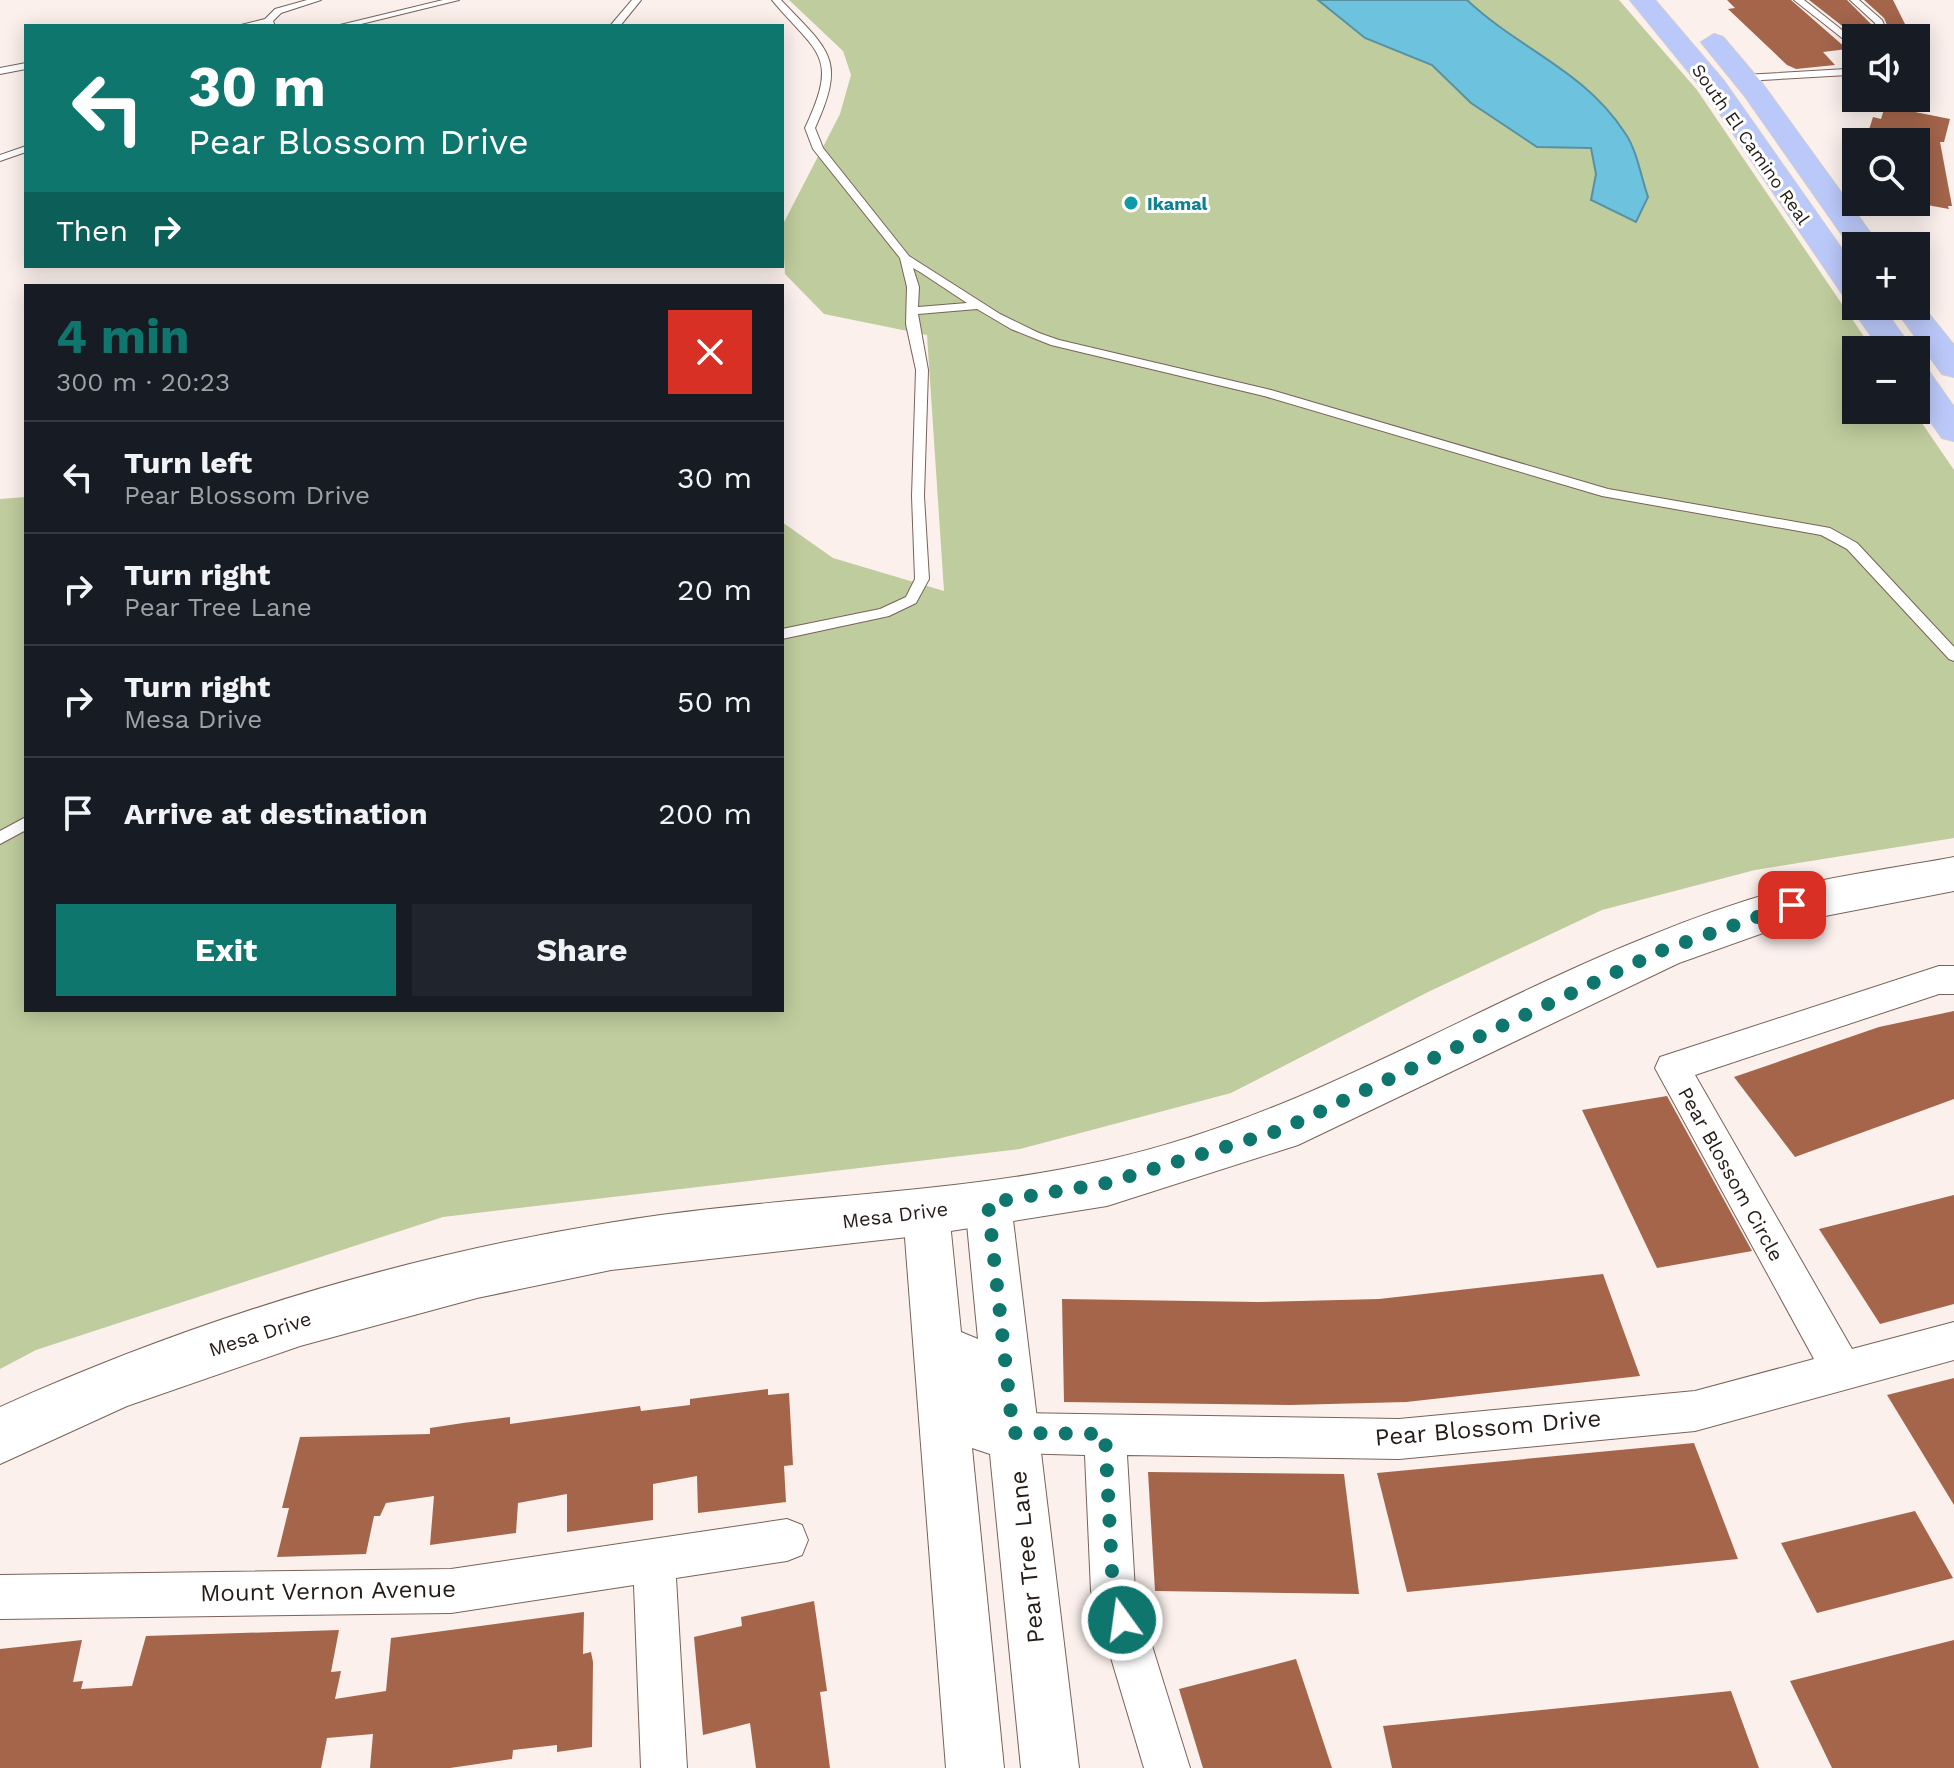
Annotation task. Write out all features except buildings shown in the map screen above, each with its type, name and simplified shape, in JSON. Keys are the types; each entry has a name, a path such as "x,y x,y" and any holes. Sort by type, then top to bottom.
{"main road":[{"name":"South El Camino Real","path":"1642,0 1715,87 1842,271"},
{"name":"South El Camino Real","path":"1700,27 1744,78 1855,232"},
{"path":"1919,320 1954,367"},
{"path":"1930,397 1954,431"},
{"name":"Mesa Drive","path":"0,1436 117,1382 300,1320 477,1273 611,1246 926,1212 1107,1183 1281,1130 1663,950 1792,905 1954,874"}],"street":[{"name":"Pear Blossom Circle","path":"1842,1370 1672,1068 1939,980 1954,980"},
{"name":"Pear Tree Lane","path":"988,1203 1050,1768"},
{"path":"926,1212 975,1768"},
{"path":"936,1321 962,1357 969,1406 976,1417 984,1427 1013,1433"},
{"name":"Pear Blossom Drive","path":"1013,1433 1399,1439 1695,1411 1954,1341"},
{"path":"1105,1434 1113,1591 1167,1768"},
{"name":"Mount Vernon Avenue","path":"0,1597 451,1591 787,1540"},
{"path":"654,1560 664,1768"}],"lane":[{"path":"269,24 278,11 317,0"},
{"path":"350,24 455,0"},
{"path":"617,24 637,0"},
{"path":"776,0 826,55 830,69 830,87 810,128 818,149 905,258 977,306 1027,334 1267,393 1607,493 1825,531 1852,546 1954,656"},
{"path":"1798,0 1842,35"},
{"path":"1854,0 1880,24"},
{"path":"0,71 24,66"},
{"path":"1744,78 1842,72"},
{"path":"0,158 24,150"},
{"path":"784,634 884,613 911,600 922,579 918,496 922,370 913,311 913,287 905,258"},
{"path":"913,311 977,306"},
{"path":"0,838 24,824"}],"green space":[{"path":"789,0 1619,0 1697,90 1842,304 1842,320 1853,320 1864,336 1842,336 1842,424 1923,424 1954,470 1954,838 1755,870 1602,910 1426,993 1231,1093 1020,1149 443,1217 36,1350 0,1369 0,499 24,497 24,1012 784,1012 784,523 833,558 944,591 927,335 824,314 785,274 784,222 840,114 851,75 843,51"}],"water":[{"path":"1318,0 1467,0 1508,33 1571,76 1608,111 1625,133 1633,147 1648,197 1636,222 1591,200 1596,174 1591,148 1537,147 1471,103 1432,65 1365,38"}],"place":[{"name":"Ikamal","path":"1131,203"}],"route":[{"path":"1122,1620 1113,1591 1105,1434 1013,1433 988,1203 1107,1183 1281,1130 1663,950 1792,905"}]}
